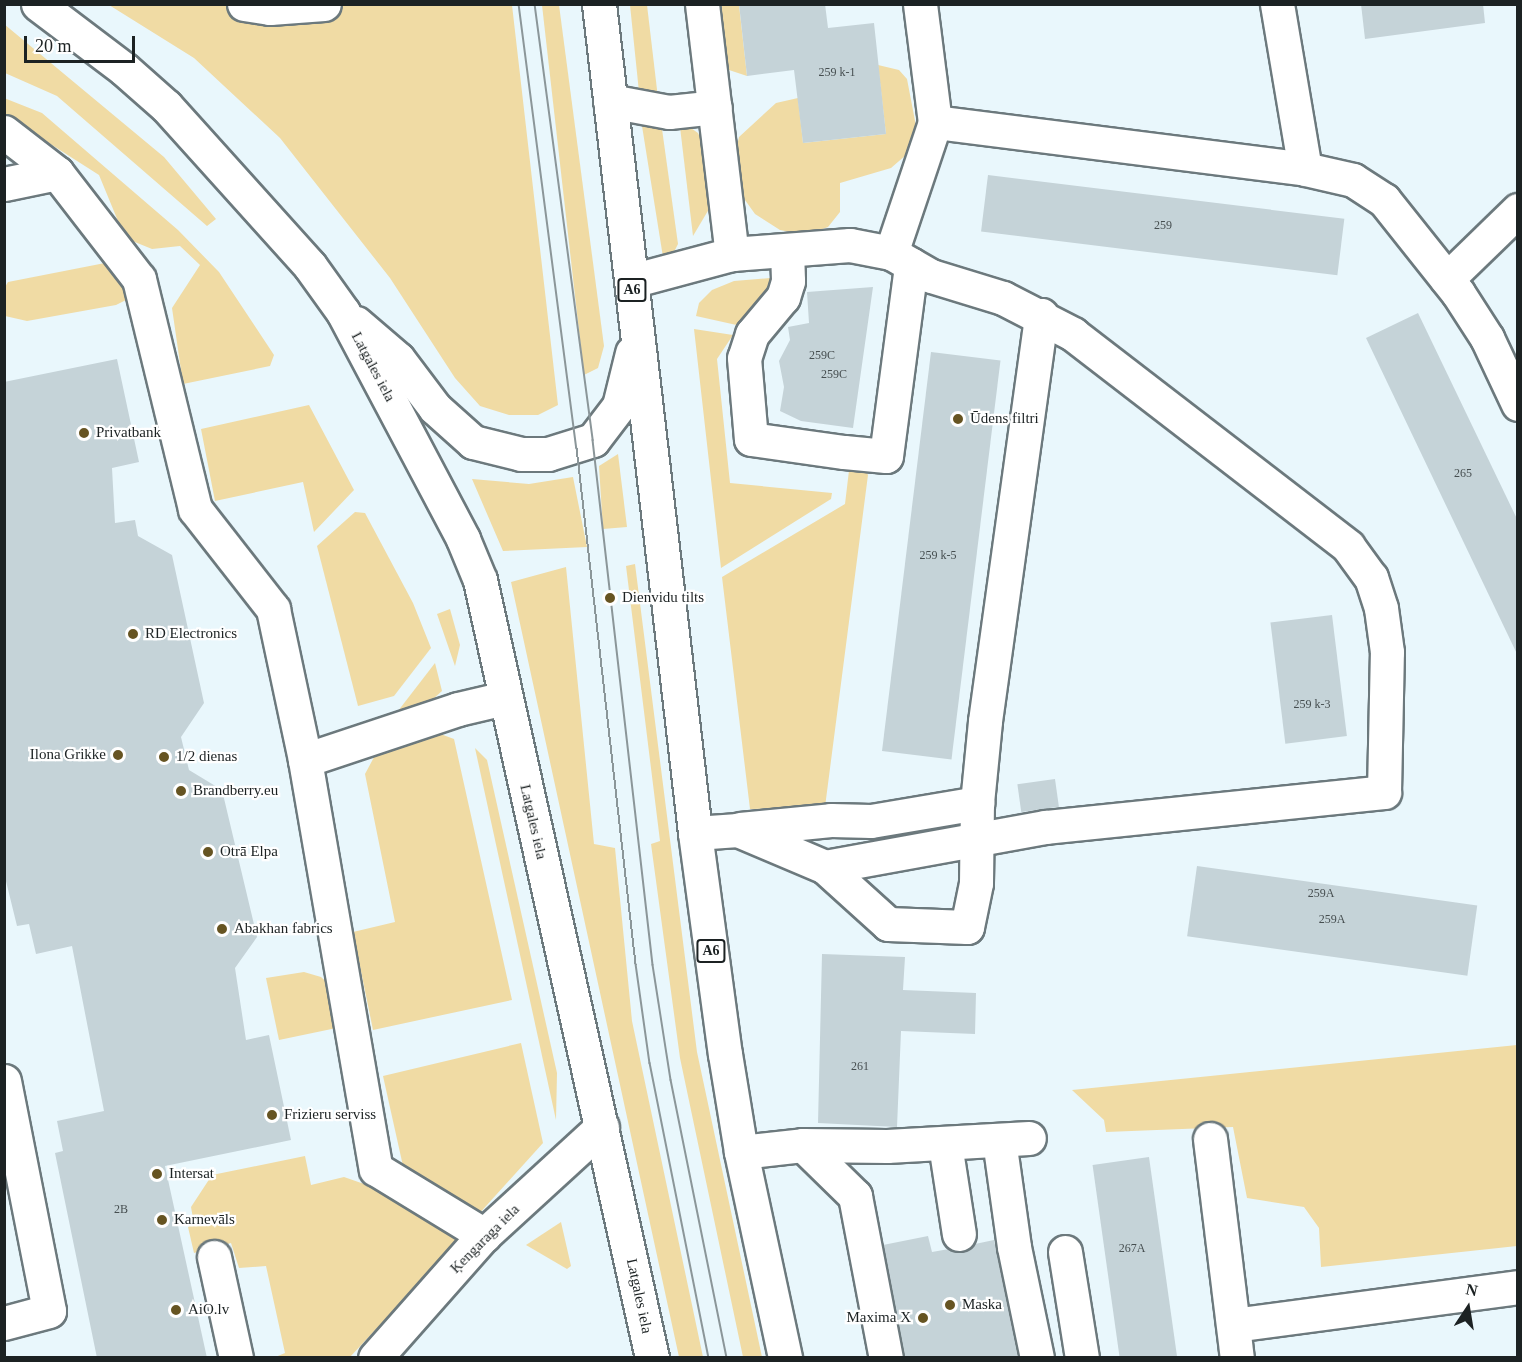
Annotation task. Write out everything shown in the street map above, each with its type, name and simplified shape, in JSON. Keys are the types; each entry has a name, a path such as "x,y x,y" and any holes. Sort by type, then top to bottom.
{"main road":[{"name":"Latgales iela","path":"38,4 124,69 166,106 285,236 343,312 463,539 480,580 652,1358"},
{"path":"244,4 270,8 324,4"},
{"name":"Latgales iela","path":"599,4 695,833 741,1152 785,1358"},
{"path":"702,4 732,254"},
{"path":"787,251 783,297 752,334 744,358 751,439 886,456 901,259 935,122 920,4"},
{"path":"1277,4 1305,169"},
{"path":"610,101 669,112 715,108"},
{"path":"935,122 1305,169 1353,180 1384,200 1447,279 1502,338 1518,404"},
{"path":"4,132 57,173 139,279 195,509 273,609 305,760 376,1169 484,1235"},
{"path":"4,184 57,173"},
{"path":"1447,279 1518,210"},
{"path":"631,281 732,254 850,244 901,259 931,276 1041,315 1073,334 1348,546 1371,578 1382,608 1387,652 1384,792 1046,827 825,867"},
{"name":"Latgales iela","path":"343,312 398,359 435,408 473,442 521,454 548,454 593,440 619,406 626,389 637,326"},
{"path":"738,830 825,867 888,924 967,927 976,883 977,803 1041,315"},
{"path":"305,760 458,709 505,698"},
{"path":"695,833 831,820 871,821 977,803"},
{"path":"4,1082 12,1160 49,1311 4,1323"},
{"name":"Ķengaraga iela","path":"375,1358 484,1235 602,1127"},
{"path":"741,1152 803,1145 945,1144 1014,1139 1014,1247 1037,1358"},
{"path":"1210,1139 1238,1358"},
{"path":"945,1144 960,1234"},
{"path":"803,1145 855,1196 886,1358"},
{"path":"1065,1252 1082,1358"},
{"path":"214,1257 236,1358"},
{"path":"1234,1325 1518,1287"}],"shaded area":[{"path":"109,5 512,5 558,405 538,415 509,415 480,406 455,378 390,278 280,138 194,58"},
{"path":"542,5 559,5 604,346 598,368 584,375"},
{"path":"630,5 647,5 658,98 639,92"},
{"path":"722,5 739,5 747,76 729,70 724,57 719,24"},
{"path":"4,24 164,157 216,219 207,226 57,96 5,73"},
{"path":"878,65 899,70 907,79 916,126 915,141 906,155 891,168 840,183 840,212 828,227 806,235 780,230 755,214 740,193 734,159 739,137 776,103 798,98 803,143 886,134"},
{"path":"4,98 42,113 178,230 219,272 274,355 270,366 183,384 172,308 200,265 180,246 152,249 125,238 99,175 5,115"},
{"path":"654,123 662,129 678,244 675,250 663,257 642,126"},
{"path":"685,124 698,133 703,144 709,209 693,236 680,127"},
{"path":"105,263 118,264 128,299 116,305 27,321 5,316 5,287 8,282"},
{"path":"770,278 771,288 741,326 696,316 699,303 712,290 734,281"},
{"path":"694,329 733,335 717,359 730,483 832,493 831,499 721,568"},
{"path":"309,405 354,490 314,532 303,482 215,501 201,429"},
{"path":"618,454 627,527 603,529 599,466"},
{"path":"850,462 862,464 868,475 825,807 750,809 722,577 845,504"},
{"path":"573,477 587,547 503,551 472,479 529,484"},
{"path":"355,512 365,513 413,603 431,648 394,696 358,706 317,546"},
{"path":"635,564 697,1052 762,1357 743,1357 680,1058 651,844 660,841 626,566"},
{"path":"566,567 594,844 615,848 632,1021 703,1357 679,1357 511,582"},
{"path":"450,609 460,645 455,666 437,614"},
{"path":"435,663 442,691 432,700 398,711"},
{"path":"435,732 454,739 512,1000 373,1030 353,932 395,922 365,774 380,746"},
{"path":"475,748 487,760 557,1073 556,1120"},
{"path":"304,972 321,977 334,989 346,1026 279,1040 266,978"},
{"path":"521,1043 543,1143 477,1216 405,1175 383,1076"},
{"path":"1517,1045 1517,1246 1321,1267 1319,1228 1304,1207 1247,1198 1233,1127 1106,1132 1104,1120 1072,1090"},
{"path":"305,1156 311,1185 344,1177 387,1192 460,1239 350,1357 273,1358 285,1353 266,1266 239,1268 231,1243 194,1253 188,1227 194,1224 191,1207 212,1175"},
{"path":"561,1222 571,1266 567,1269 526,1245"}],"building":[{"path":"739,4 825,4 828,28 874,23 886,134 803,143 794,70 747,76"},
{"path":"1361,4 1483,4 1485,23 1365,39"},
{"path":"988,175 1344,219 1337,275 981,232"},
{"path":"873,287 853,428 801,421 780,411 784,387 779,361 790,340 788,327 809,323 807,292"},
{"path":"1418,313 1518,521 1518,656 1366,338"},
{"path":"931,352 1000,361 951,760 882,751"},
{"path":"117,359 139,462 112,468 115,523 135,520 138,536 172,555 204,703 181,737 189,770 222,790 257,937 235,968 246,1040 269,1035 291,1140 165,1166 207,1358 97,1358 55,1153 63,1151 57,1121 104,1111 72,946 36,954 29,924 17,926 4,873 4,382"},
{"path":"1332,615 1347,736 1285,744 1270,623"},
{"path":"1055,779 1059,807 1021,812 1017,784"},
{"path":"1197,866 1477,905 1467,976 1187,936"},
{"path":"822,954 905,957 903,990 976,993 975,1034 901,1031 897,1127 818,1123"},
{"path":"1149,1157 1177,1358 1120,1358 1093,1165"},
{"name":"Maska","path":"928,1236 932,1252 949,1249 962,1252 975,1244 994,1240 1018,1358 904,1358 883,1245"}],"tram line":[{"path":"519,4 577,448 636,964 650,1063 709,1358"},
{"path":"535,4 593,440 653,965 671,1080 727,1358"}],"place":[{"name":"Ūdens filtri","path":"958,419"},
{"name":"Privatbank","path":"84,433"},
{"name":"Dienvidu tilts","path":"610,598"},
{"name":"RD Electronics","path":"133,634"},
{"name":"Ilona Grikke","path":"118,755"},
{"name":"1/2 dienas","path":"164,757"},
{"name":"Brandberry.eu","path":"181,791"},
{"name":"Otrā Elpa","path":"208,852"},
{"name":"Abakhan fabrics","path":"222,929"},
{"name":"Frizieru serviss","path":"272,1115"},
{"name":"Intersat","path":"157,1174"},
{"name":"Karnevāls","path":"162,1220"},
{"name":"Maska","path":"950,1305"},
{"name":"AiO.lv","path":"176,1310"},
{"name":"Maxima X","path":"923,1318"}]}
